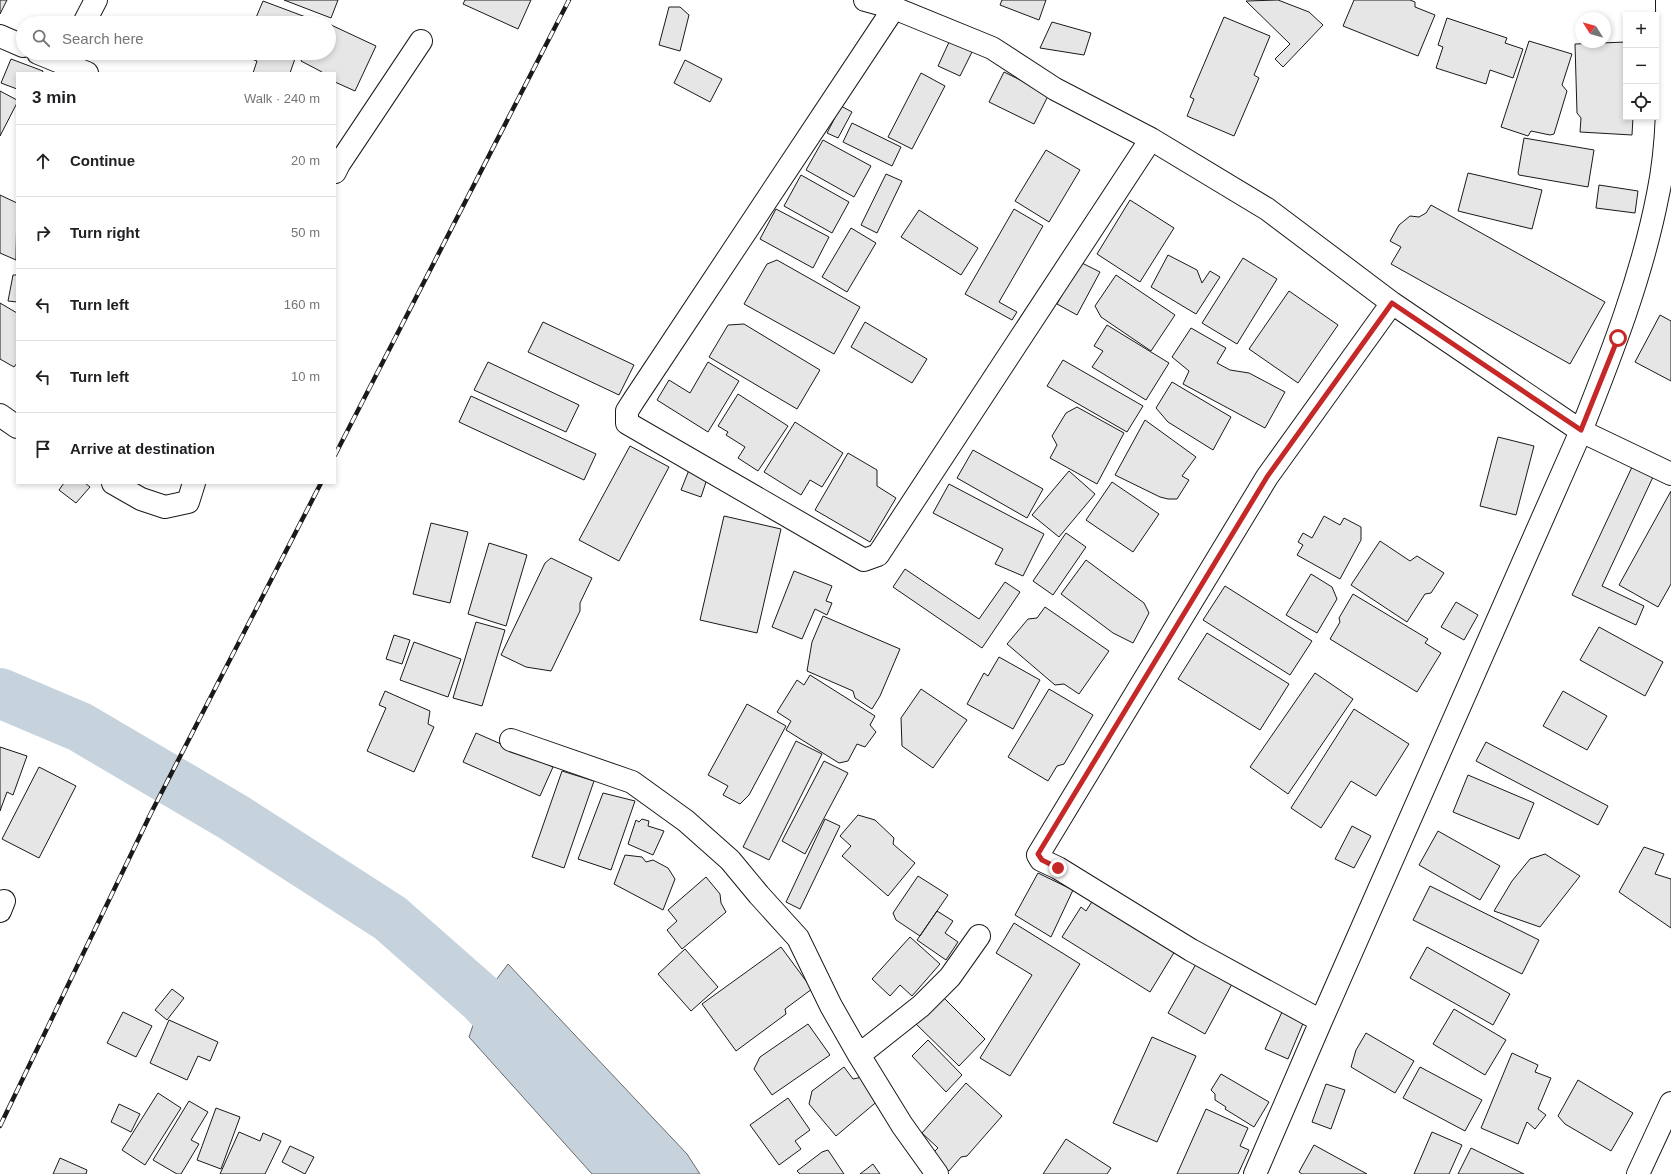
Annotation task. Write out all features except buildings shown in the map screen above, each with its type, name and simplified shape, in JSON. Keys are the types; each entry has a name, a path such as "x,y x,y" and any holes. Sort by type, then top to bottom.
{"street":[{"path":"88,16 96,0"},
{"path":"865,0 894,8 992,48 1055,88 1151,139 1267,209 1392,303 1581,430 1671,474"},
{"path":"1255,1174 1581,430 1618,338 1665,196 1667,0"},
{"path":"894,8 627,411 627,423 864,560 878,555 1151,139"},
{"path":"0,36 16,43"},
{"path":"336,166 421,41"},
{"path":"68,60 86,72"},
{"path":"1321,1021 1191,950 1058,868 1042,860 1038,854 1267,477 1392,303"},
{"path":"0,415 16,426"},
{"path":"115,484 140,498 165,507 188,502 194,484"},
{"path":"511,740 632,782 686,822 730,860 798,938 832,1006 859,1055 902,1125 937,1174"},
{"path":"859,1055 921,1006 950,976 979,936"},
{"path":"1638,1174 1671,1103"}],"shaded area":[{"path":"508,964 687,1154 700,1174 592,1174 469,1037 482,999"}],"waterway":[{"path":"0,693 80,727 233,817 390,918 482,999 528,1049"}],"railway":[{"path":"336,453 569,0"},
{"path":"0,1126 151,813 320,484"}],"route":[{"path":"1058,868 1042,860 1038,854 1267,477 1392,303 1581,430 1618,338"}]}
